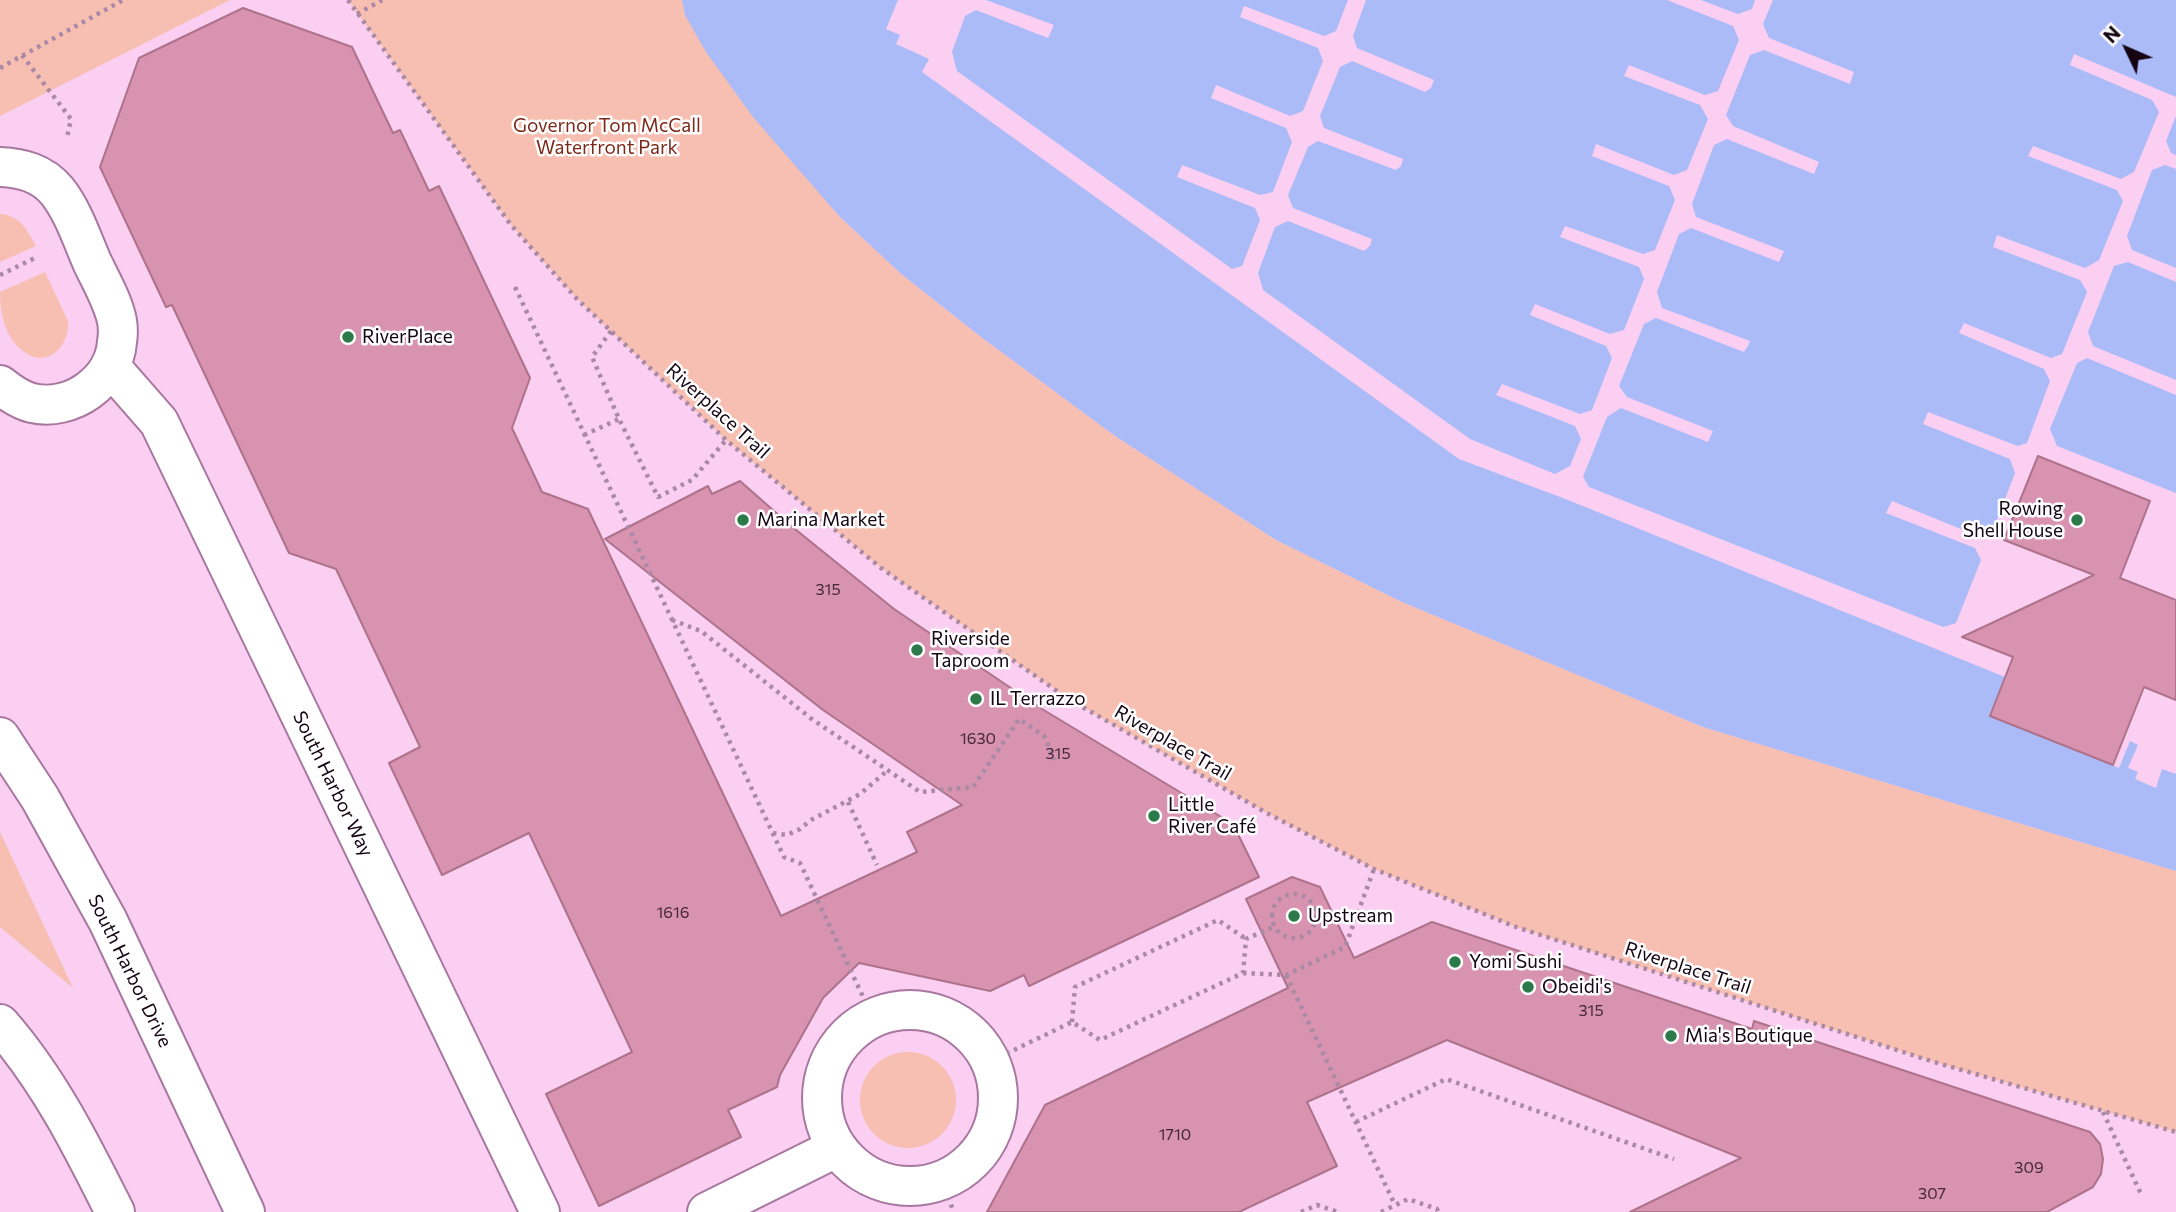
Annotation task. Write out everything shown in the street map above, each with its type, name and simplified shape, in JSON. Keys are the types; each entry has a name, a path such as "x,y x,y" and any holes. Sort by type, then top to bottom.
{"street":[{"path":"0,167 18,168 38,175 56,190 68,207 117,322 117,345 110,366 97,385 78,398 56,404 33,403 12,395 0,385"},
{"name":"South Harbor Way","path":"110,366 159,422 540,1212"},
{"name":"South Harbor Drive","path":"0,737 40,798 108,920 245,1212"},
{"path":"906,1009 941,1014 970,1032 991,1061 999,1096 992,1132 947,1197 912,1187 883,1183 857,1170 836,1148 824,1120 821,1090 830,1061 848,1036 873,1018 906,1009"},
{"path":"0,1024 27,1056 60,1107 115,1212"},
{"path":"707,1212 836,1148"}],"path":[{"path":"0,68 123,0"},
{"name":"Riverplace Trail","path":"348,0 512,225 577,299 726,440 881,568 1067,698 1265,813 1374,869 1516,927 1934,1062 2176,1132"},
{"path":"358,14 382,0"},
{"path":"22,55 71,120 56,190"},
{"path":"514,287 772,833 784,857 800,863 873,1018"},
{"path":"611,331 592,357 658,496 692,480 726,440"},
{"path":"584,435 620,419"},
{"path":"671,620 701,631 813,720 920,792 973,787 1018,719 1044,737 1055,760"},
{"path":"772,833 787,835 800,829 810,820 860,794 888,770"},
{"path":"848,802 877,864"},
{"path":"1072,1022 1100,1040 1243,973 1286,975 1345,947 1374,869"},
{"path":"1293,893 1310,899 1318,915 1312,932 1295,940 1278,934 1275,926 1271,917 1276,901 1293,893"},
{"path":"1072,1022 1075,987 1218,920 1246,939"},
{"path":"1246,939 1275,926"},
{"path":"1243,973 1246,939"},
{"path":"1286,975 1395,1205"},
{"path":"991,1061 1072,1022"},
{"path":"1356,1122 1446,1079 1674,1159"},
{"path":"2102,1111 2141,1194"},
{"path":"1381,1212 1408,1199 1437,1209 1438,1212"},
{"path":"1301,1212 1317,1205 1338,1212"}],"green space":[{"path":"0,0 230,0 0,116"},
{"name":"Governor Tom McCall Waterfront Park","path":"348,0 682,0 685,15 839,216 900,273 1115,436 1276,540 1402,602 1703,727 2176,871 2176,1132 1934,1062 1516,927 1374,869 1265,812 1067,698 881,568 726,440 577,299 511,225"},
{"path":"0,214 18,220 36,246 0,262"},
{"path":"45,272 68,321 68,330 61,346 55,352 40,358 23,351 12,339 3,316 0,292"},
{"path":"0,832 73,988 0,927"},
{"path":"908,1052 926,1056 942,1066 952,1082 956,1100 952,1118 942,1134 926,1144 908,1148 890,1144 874,1134 864,1118 860,1100 864,1082 874,1066 890,1056"}],"water":[{"path":"682,0 2176,0 2176,871 1703,727 1402,602 1276,540 1115,436 900,273 839,216 753,117 706,52 685,15"}],"pier":[{"path":"898,0 986,0 1054,25 1048,38 976,10 965,16 952,52 957,71 1232,269 1242,266 1260,220 1255,208 1177,177 1182,165 1260,195 1273,192 1292,142 1286,128 1211,98 1216,85 1290,116 1303,111 1323,61 1318,48 1240,17 1244,6 1324,36 1336,31 1348,0 1366,0 1353,36 1357,48 1434,80 1431,88 1425,92 1352,61 1340,67 1320,116 1324,128 1403,159 1401,166 1396,170 1318,141 1308,147 1288,195 1293,208 1372,239 1370,246 1364,251 1288,221 1275,227 1258,273 1263,290 1470,439 1555,474 1570,466 1581,439 1575,426 1496,395 1502,384 1580,414 1592,410 1612,358 1606,346 1530,315 1535,304 1610,334 1624,330 1644,279 1639,267 1560,237 1565,226 1643,254 1655,250 1675,200 1669,186 1592,156 1596,144 1674,175 1687,170 1708,119 1700,105 1624,76 1629,65 1705,95 1718,91 1739,40 1733,26 1667,0 1701,0 1738,14 1752,9 1755,0 1773,0 1763,24 1769,38 1854,72 1850,84 1764,50 1750,55 1726,115 1733,126 1819,162 1814,174 1727,139 1714,145 1692,204 1696,217 1784,251 1779,262 1691,228 1679,234 1657,292 1662,308 1750,341 1744,352 1656,318 1644,324 1619,386 1627,397 1713,431 1708,442 1621,408 1607,417 1583,477 1589,487 1943,627 1956,623 1981,560 1975,548 1886,513 1892,501 1983,538 1992,533 2015,473 2010,459 1923,424 1928,412 2018,446 2027,443 2050,381 2044,369 1959,333 1964,323 2051,358 2062,354 2087,292 2080,280 1993,247 1997,235 2085,268 2099,260 2123,201 2117,190 2028,156 2033,146 2121,179 2134,172 2159,112 2152,100 2070,65 2074,54 2176,97 2176,116 2166,141 2171,153 2176,155 2176,169 2165,165 2152,170 2127,236 2132,250 2176,268 2176,282 2128,262 2114,266 2088,332 2093,346 2176,380 2176,395 2087,358 2077,363 2050,429 2057,446 2176,493 2176,774 2162,769 2156,788 2135,779 2138,772 2128,768 2138,745 2130,741 2119,768 1990,716 2005,677 1568,500 1459,459 922,72 929,59 896,44 900,35 886,29"}],"building":[{"path":"243,8 352,47 393,133 400,130 429,191 439,186 530,378 512,428 542,492 588,509 781,916 917,852 907,832 962,805 823,710 605,539 708,486 712,494 740,481 894,609 1042,709 1233,824 1259,877 1029,986 1024,975 990,991 859,963 823,998 780,1075 777,1087 728,1110 741,1137 599,1206 546,1094 632,1052 529,833 442,875 389,763 420,747 336,569 289,553 172,305 166,307 100,167 139,58"},
{"path":"2038,456 2150,501 2120,578 2176,600 2176,700 2144,687 2113,765 1990,716 2013,657 1962,637 2094,575 2004,540"},
{"path":"1292,877 1320,887 1354,958 1432,922 1752,1029 1754,1021 2090,1132 2100,1144 2103,1159 2101,1174 2093,1187 2047,1212 1630,1212 1741,1158 1447,1040 1307,1102 1337,1166 1239,1212 987,1212 1045,1105 1288,988 1246,899"}],"place":[{"name":"RiverPlace","path":"348,337"},
{"name":"Marina Market","path":"743,520"},
{"name":"Rowing Shell House","path":"2077,520"},
{"name":"Riverside Taproom","path":"917,650"},
{"name":"IL Terrazzo","path":"976,699"},
{"name":"Little River Café","path":"1154,816"},
{"name":"Upstream","path":"1294,916"},
{"name":"Yomi Sushi","path":"1455,962"},
{"name":"Obeidi's","path":"1528,987"},
{"name":"Mia's Boutique","path":"1671,1036"}]}
